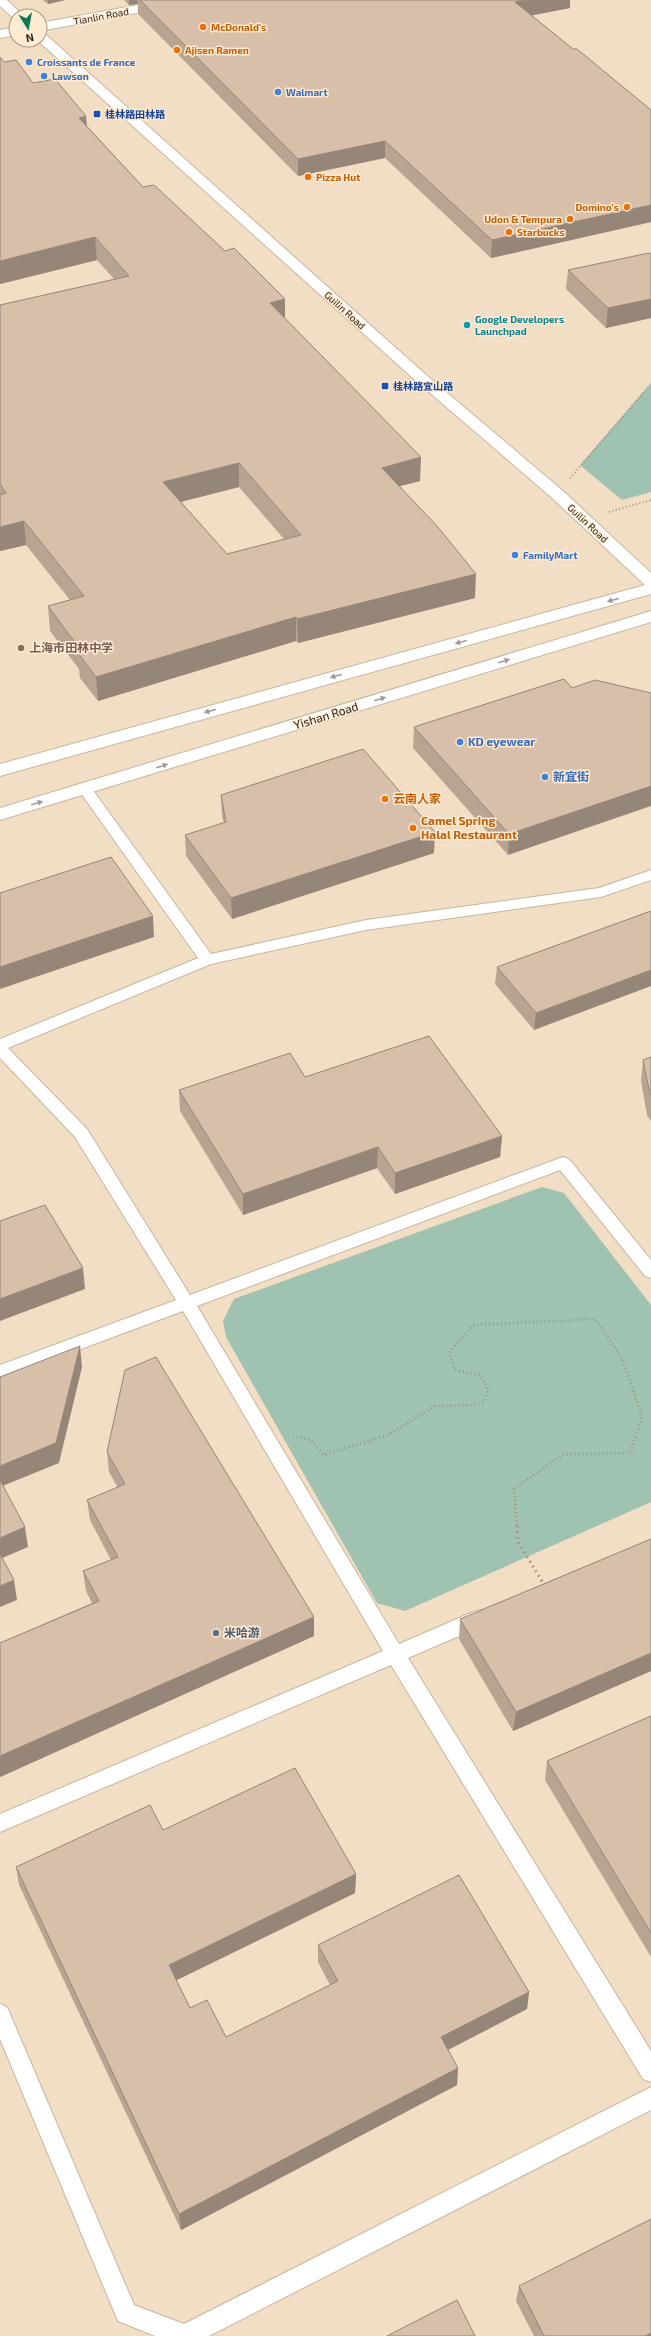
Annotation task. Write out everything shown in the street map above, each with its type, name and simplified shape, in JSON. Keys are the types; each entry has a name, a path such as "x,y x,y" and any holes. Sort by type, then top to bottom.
{"main road":[{"path":"0,0 9,8"},
{"name":"Tianlin Road","path":"48,26 185,0"},
{"name":"Guilin Road","path":"48,43 420,377 557,494 651,582"},
{"path":"0,770 651,589"},
{"name":"Yishan Road","path":"0,814 651,616"}],"lane":[{"path":"85,789 208,960"},
{"path":"0,1045 208,960 366,925 601,892 651,875"},
{"path":"0,1048 81,1133 186,1302 395,1654 651,2071"},
{"path":"0,1372 563,1163 651,1272"},
{"path":"0,1823 496,1611"},
{"path":"0,2014 126,2313 185,2336 651,2098"}],"path":[{"path":"557,494 651,383"},
{"path":"586,520 651,500"},
{"path":"259,1425 310,1440 324,1454 388,1435 435,1406 471,1405 484,1402 488,1389 480,1375 455,1370 448,1353 472,1325 595,1319 622,1358 642,1416 630,1453 564,1454 514,1489 518,1542 547,1590"}],"green space":[{"path":"651,383 651,492 622,500 580,465"},
{"path":"542,1187 564,1193 651,1305 651,1502 405,1611 377,1603 226,1337 223,1321 234,1299"}],"building":[{"path":"140,0 527,0 515,2 573,49 577,49 651,110 651,205 492,240 385,141 298,159"},
{"path":"0,57 4,62 16,60 33,83 55,79 86,116 79,118 143,187 154,185 225,251 234,248 285,299 270,303 421,457 382,468 437,526 476,574 297,619 296,617 96,677 78,653 82,652 48,606 84,596 24,521 0,527 0,495 6,493 0,484 0,305 129,276 95,237 0,261","holes":["239,463 301,535 227,554 163,482"]},
{"path":"649,253 651,254 651,299 608,308 568,270"},
{"name":"新宜街","path":"564,679 572,688 595,680 651,693 651,786 509,834 414,727"},
{"path":"363,749 435,832 231,898 185,835 226,822 221,795"},
{"path":"111,857 153,916 0,967 0,893"},
{"path":"651,911 651,970 536,1013 497,967"},
{"path":"429,1036 502,1136 395,1173 378,1147 243,1194 179,1090 290,1053 305,1077"},
{"path":"651,1057 651,1095 643,1060"},
{"path":"45,1205 83,1268 0,1299 0,1221"},
{"path":"80,1346 56,1443 0,1466 0,1377"},
{"path":"156,1357 314,1617 0,1756 0,1643 99,1601 83,1571 118,1557 87,1500 125,1484 107,1452 125,1370"},
{"path":"0,1480 25,1527 0,1538"},
{"path":"651,1539 651,1653 516,1712 460,1619"},
{"path":"0,1554 14,1580 0,1586"},
{"path":"651,1716 651,1933 547,1761"},
{"path":"295,1768 356,1874 169,1965 190,2008 207,2000 226,2037 338,1981 318,1945 459,1875 529,1992 441,2037 458,2068 179,2214 16,1867 150,1805 163,1830"},
{"path":"651,2219 651,2333 645,2336 544,2336 519,2286"},
{"path":"457,2300 475,2336 387,2336"}],"place":[{"name":"McDonald's","path":"203,27"},
{"name":"Ajisen Ramen","path":"177,50"},
{"name":"Croissants de France","path":"29,62"},
{"name":"Lawson","path":"44,76"},
{"name":"Walmart","path":"278,92"},
{"name":"桂林路田林路","path":"97,114"},
{"name":"Pizza Hut","path":"308,177"},
{"name":"Domino's","path":"627,207"},
{"name":"Udon & Tempura","path":"570,219"},
{"name":"Starbucks","path":"509,232"},
{"name":"Google Developers Launchpad","path":"467,325"},
{"name":"桂林路宜山路","path":"385,386"},
{"name":"FamilyMart","path":"515,555"},
{"name":"上海市田林中学","path":"21,648"},
{"name":"KD eyewear","path":"460,742"},
{"name":"新宜街","path":"545,777"},
{"name":"云南人家","path":"385,799"},
{"name":"Camel Spring Halal Restaurant","path":"413,828"},
{"name":"米哈游","path":"216,1633"}]}
